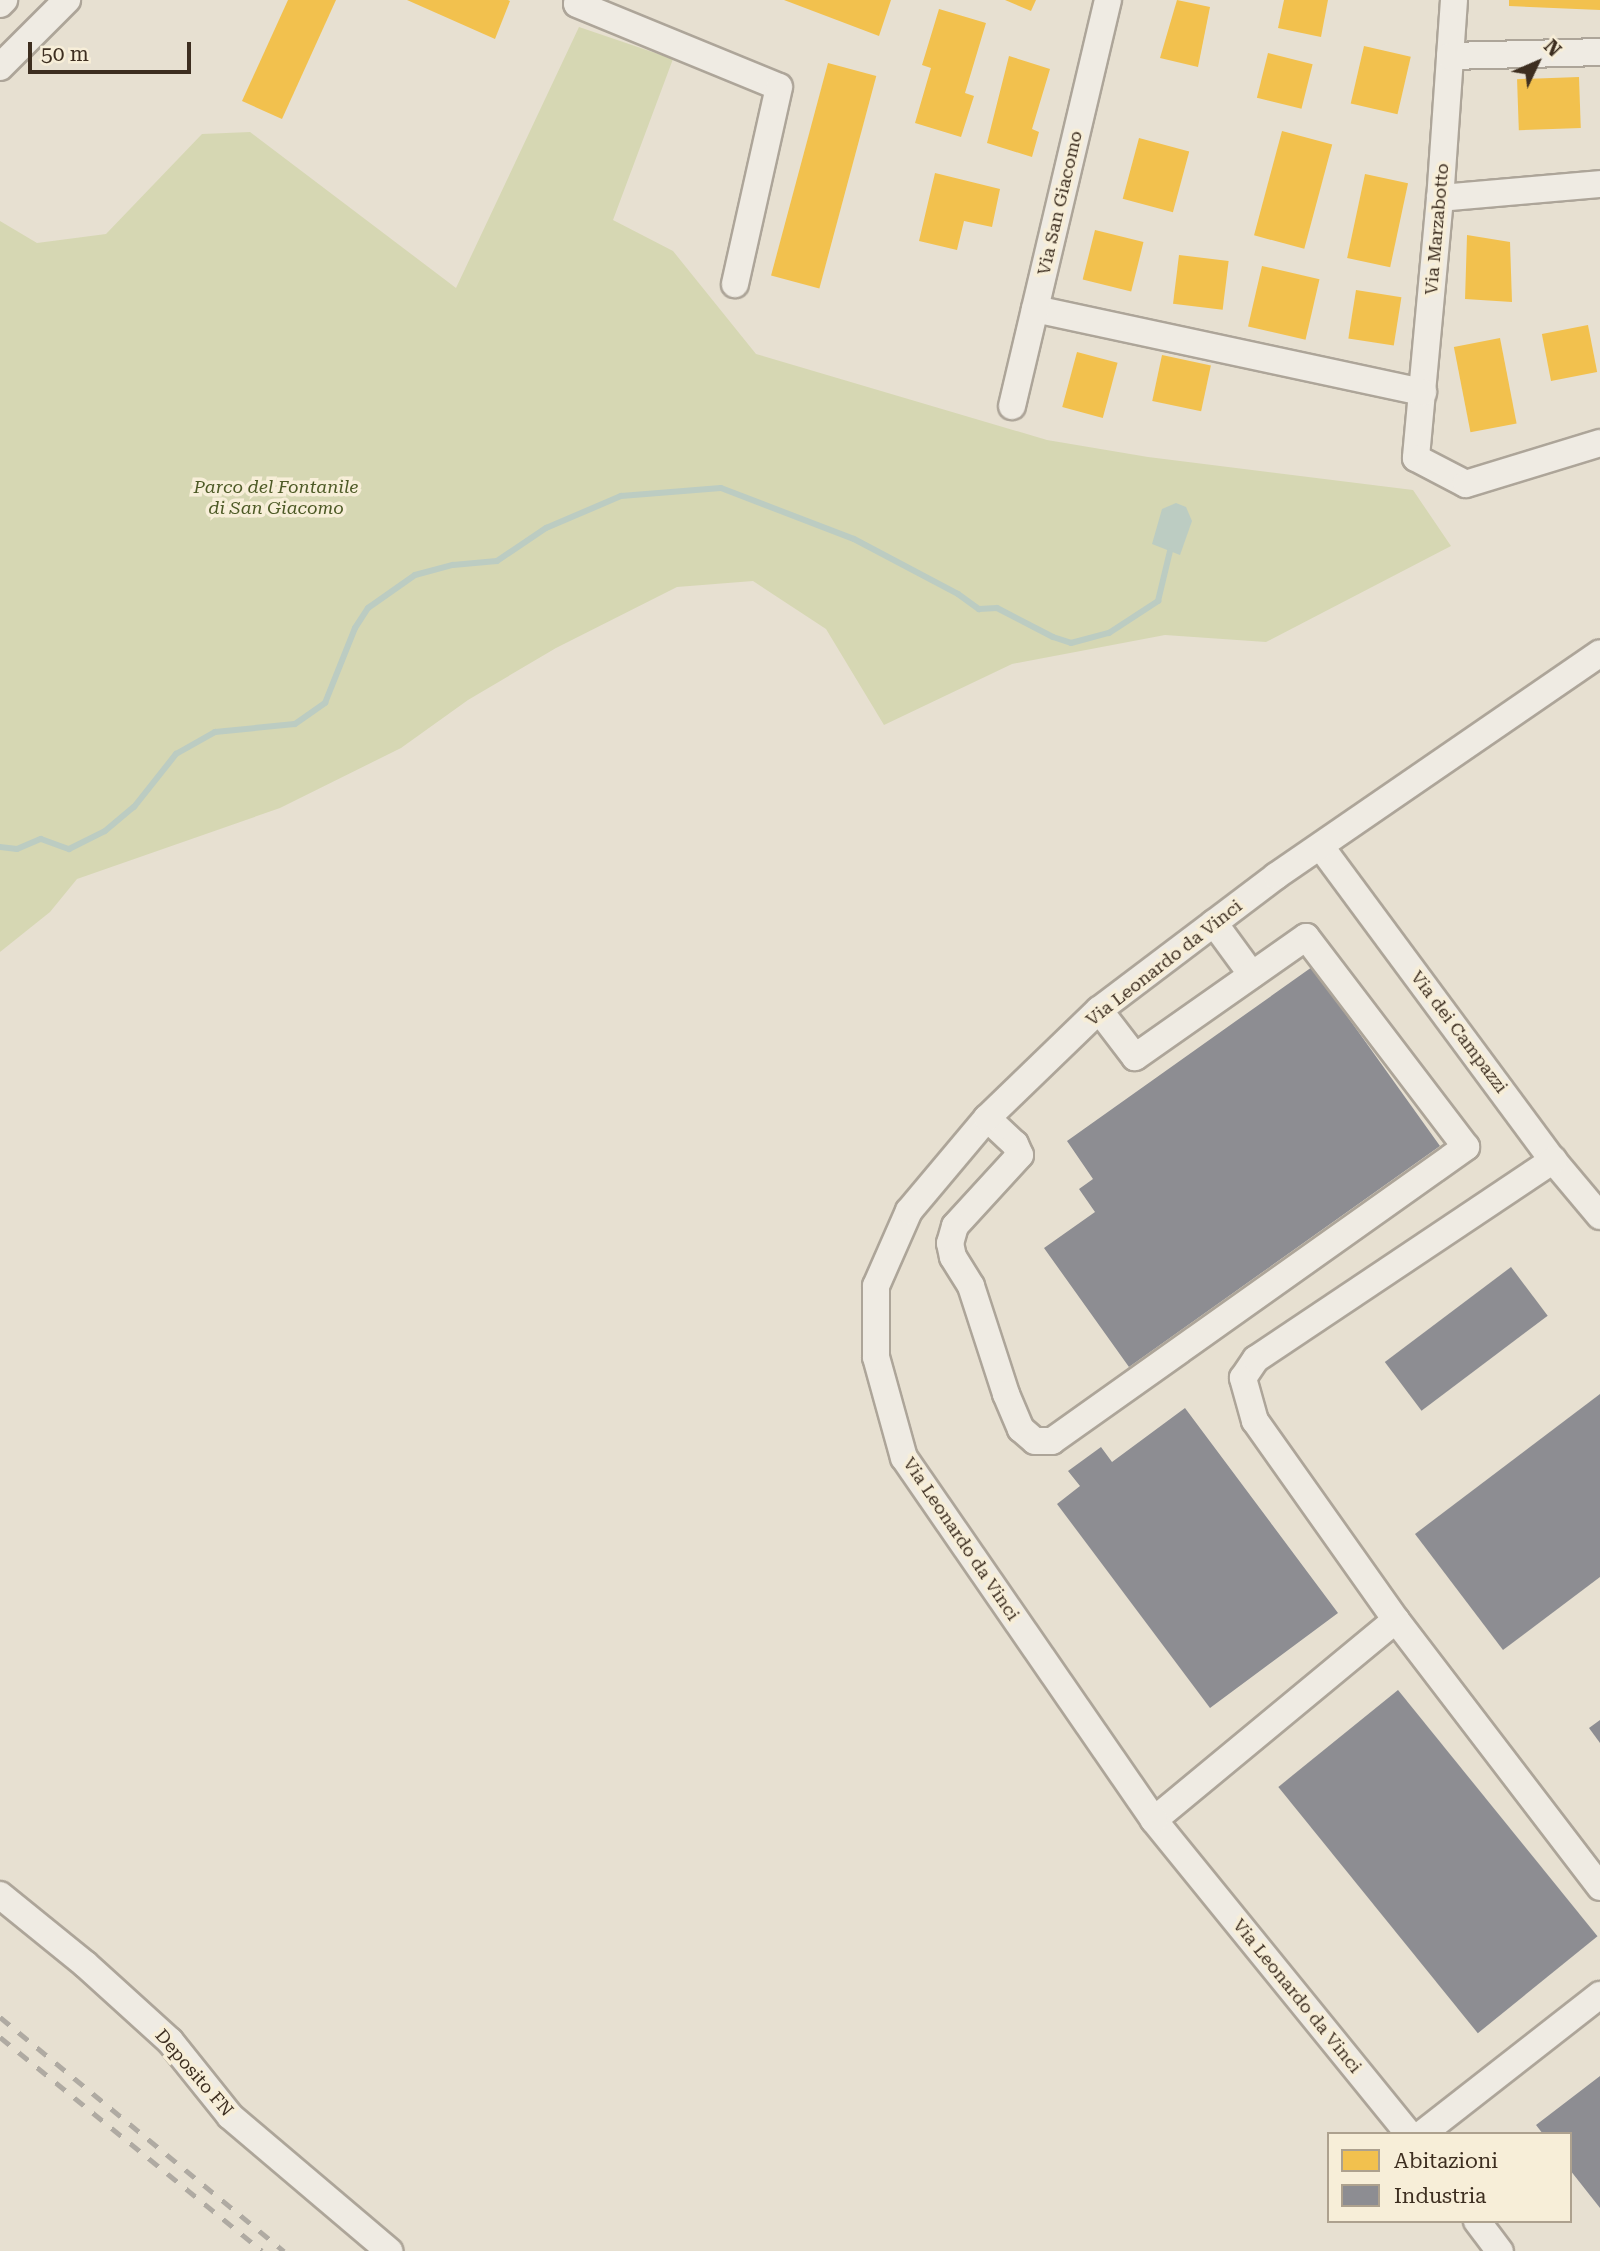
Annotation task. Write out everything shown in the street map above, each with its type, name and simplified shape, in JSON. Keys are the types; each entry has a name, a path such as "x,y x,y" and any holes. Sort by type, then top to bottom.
{"street":[{"path":"0,4 4,0"},
{"path":"0,67 67,0"},
{"path":"579,0 578,4 779,86 735,284"},
{"name":"Via San Giacomo","path":"1012,406 1108,0"},
{"name":"Via Marzabotto","path":"1454,0 1440,198 1416,457 1466,484 1600,443"},
{"path":"1450,56 1600,52"},
{"path":"1440,198 1600,184"},
{"path":"1035,309 1423,393"},
{"name":"Via Leonardo da Vinci","path":"1407,2132 1154,1821 904,1458 876,1357 876,1286 909,1211 987,1118 1099,1010 1214,923 1600,653"},
{"name":"Via dei Campazzi","path":"1321,847 1553,1160 1600,1216"},
{"path":"1214,923 1252,975"},
{"path":"987,1118 1015,1144 1020,1155 955,1226 950,1242 953,1257 971,1286 1006,1394 1021,1429 1035,1441 1052,1441 1466,1147 1306,937 1135,1057 1099,1010"},
{"path":"1553,1160 1256,1359 1243,1378 1255,1421 1396,1620 1600,1887"},
{"path":"1154,1821 1396,1620"},
{"name":"Deposito FN","path":"0,1895 85,1964 170,2041 230,2116 389,2251"},
{"path":"1425,2132 1600,1996"},
{"path":"1479,2223 1500,2251"}],"green space":[{"name":"Parco del Fontanile di San Giacomo","path":"579,27 673,59 613,220 673,251 756,354 1047,440 1148,457 1413,490 1451,546 1266,642 1165,635 1012,664 884,725 826,629 753,581 677,587 556,648 468,700 401,748 280,808 77,879 50,912 0,952 0,221 37,243 106,234 202,134 250,132 456,288"}],"shaded area":[{"path":"1176,503 1186,507 1192,521 1180,555 1152,544 1162,509"}],"building: Abitazioni":[{"path":"288,0 336,0 282,119 242,101"},
{"path":"407,0 508,0 510,1 495,39"},
{"path":"784,0 891,0 879,36"},
{"path":"1005,0 1036,0 1031,11"},
{"path":"1177,0 1210,7 1198,67 1160,58"},
{"path":"1284,0 1328,0 1321,37 1278,28"},
{"path":"1509,0 1600,0 1600,10 1509,6"},
{"path":"939,9 986,23 965,93 974,96 961,137 915,123 931,68 922,65"},
{"path":"1364,46 1411,57 1397,114 1351,103"},
{"path":"1268,53 1313,64 1302,109 1257,98"},
{"path":"1009,56 1050,69 1032,129 1039,132 1032,157 987,143"},
{"path":"828,63 876,76 819,288 771,276"},
{"path":"1579,77 1581,128 1519,130 1517,79"},
{"path":"1282,131 1332,144 1304,249 1254,235"},
{"path":"1139,138 1189,151 1173,212 1123,199"},
{"path":"935,173 1000,189 992,227 964,221 957,250 919,241"},
{"path":"1365,174 1408,183 1390,267 1347,258"},
{"path":"1095,230 1144,242 1131,292 1083,279"},
{"path":"1467,235 1510,242 1512,302 1465,299"},
{"path":"1179,255 1229,261 1223,310 1173,304"},
{"path":"1262,266 1319,279 1306,340 1248,326"},
{"path":"1356,290 1401,297 1394,346 1348,338"},
{"path":"1588,325 1597,372 1551,381 1542,334"},
{"path":"1500,338 1517,423 1470,432 1454,347"},
{"path":"1077,352 1118,363 1103,418 1062,407"},
{"path":"1162,355 1211,365 1201,411 1152,401"}],"building: Industria":[{"path":"1312,967 1440,1146 1129,1367 1044,1248 1095,1212 1079,1189 1093,1179 1067,1141"},
{"path":"1511,1267 1548,1316 1422,1411 1385,1362"},
{"path":"1600,1394 1600,1577 1503,1650 1415,1534"},
{"path":"1185,1408 1338,1613 1210,1708 1057,1504 1080,1486 1068,1471 1101,1447 1112,1462"},
{"path":"1398,1690 1597,1936 1478,2033 1278,1787"},
{"path":"1600,1720 1600,1743 1589,1728"},
{"path":"1600,2076 1600,2208 1572,2173 1572,2132 1541,2132 1536,2125"}],"waterway":[{"path":"0,847 17,849 41,839 69,849 105,831 134,807 176,754 215,732 295,724 325,703 355,628 368,608 415,575 453,565 497,561 546,528 621,496 721,488 854,539 958,594 979,609 997,608 1053,637 1071,643 1109,633 1158,601 1170,551"}],"railway":[{"path":"0,2017 284,2251"},
{"path":"0,2037 262,2251"}]}
